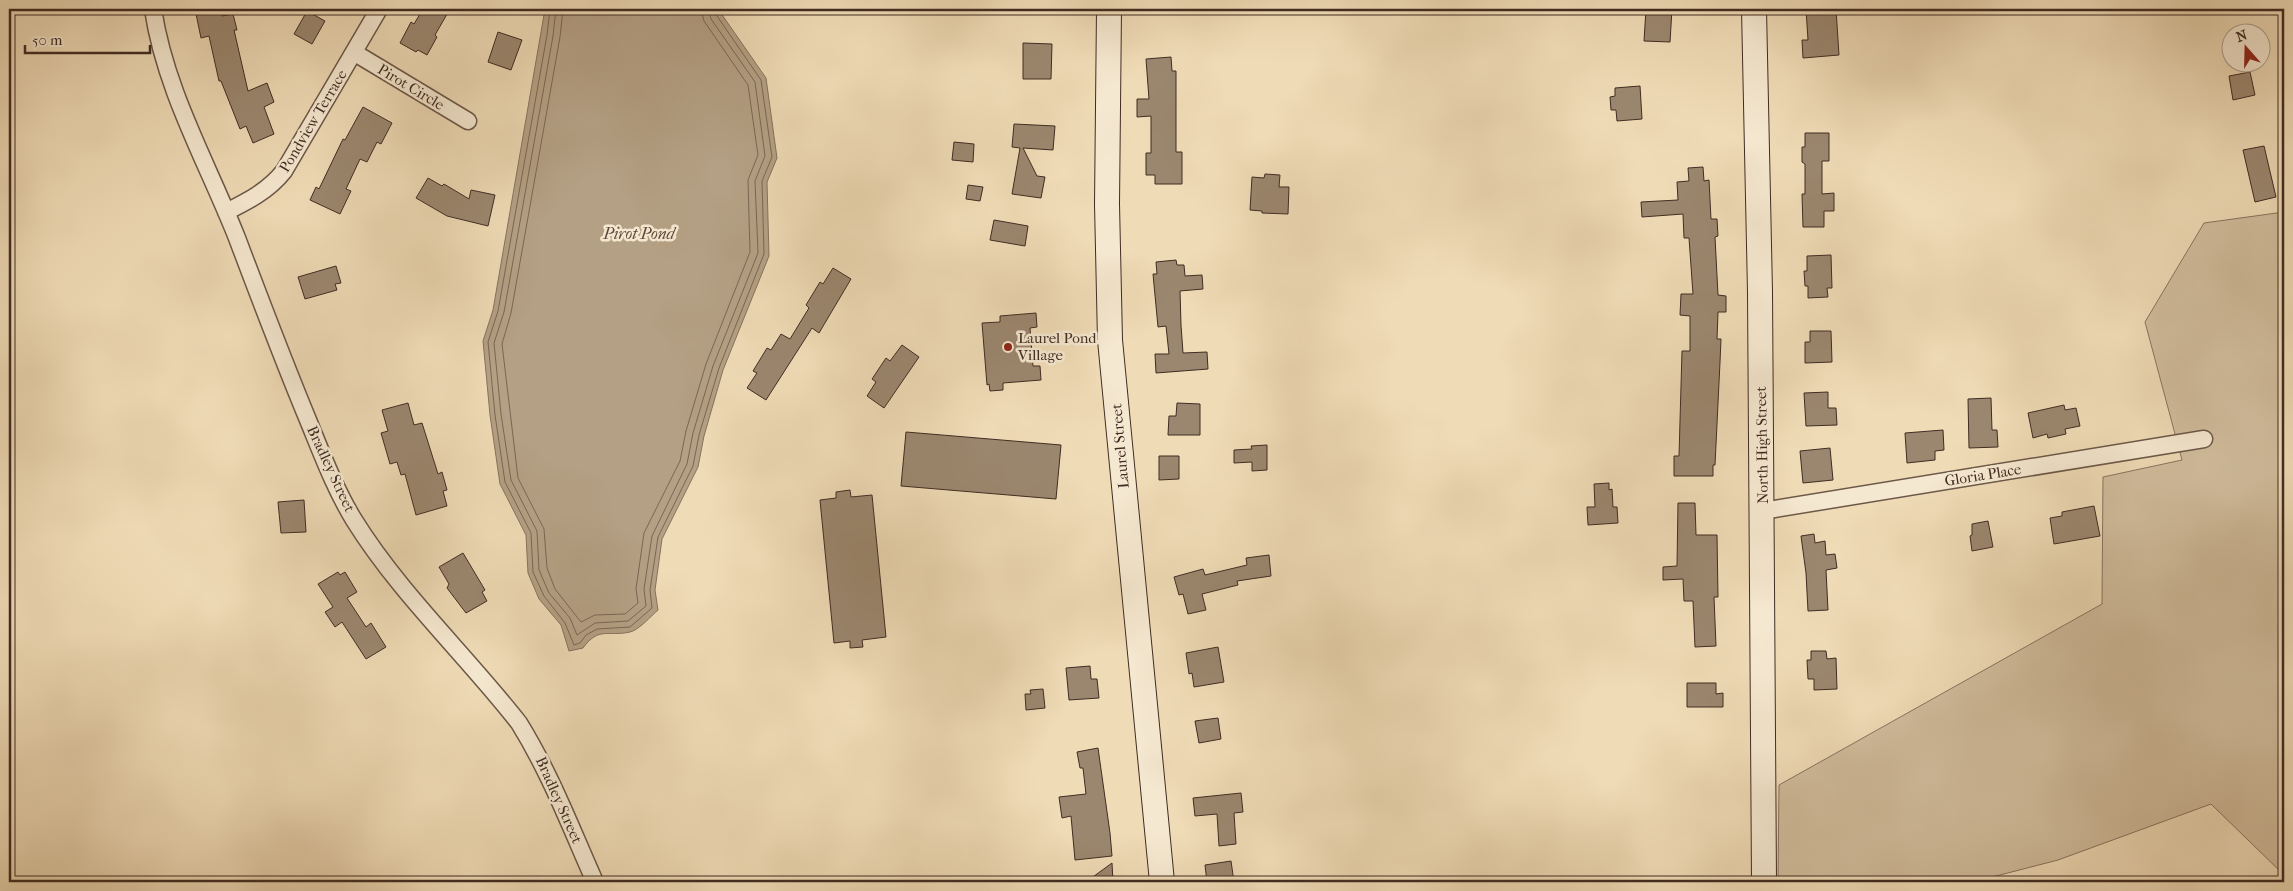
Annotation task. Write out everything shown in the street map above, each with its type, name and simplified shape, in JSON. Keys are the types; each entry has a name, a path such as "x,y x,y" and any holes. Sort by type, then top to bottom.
{"street":[{"name":"Bradley Street","path":"153,9 160,46 173,87 226,212 316,440 341,496 370,544 406,590 519,723 535,748 549,777 595,882"},
{"name":"Pondview Terrace","path":"226,212 260,195 274,184 284,171 379,9"},
{"name":"Laurel Street","path":"1109,9 1107,204 1110,331 1162,882"},
{"name":"North High Street","path":"1754,9 1758,95 1764,882"},
{"name":"Pirot Circle","path":"355,52 429,99 468,121"},
{"name":"Gloria Place","path":"1762,511 2204,439"}],"shaded area":[{"path":"2284,212 2284,875 2211,804 2058,860 1973,882 1778,882 1779,785 2102,604 2103,477 2182,460 2145,322 2204,223"}],"water":[{"name":"Pirot Pond","path":"545,9 718,9 766,78 777,158 767,182 769,256 723,370 704,436 698,467 662,539 655,590 658,610 634,631 599,635 589,641 583,648 569,651 561,625 539,599 528,573 526,535 500,484 490,415 483,341 493,310"}],"building":[{"path":"195,9 220,9 222,16 233,14 237,30 234,30 248,91 267,83 274,102 264,107 274,134 253,143 246,126 240,129 221,81 219,81 209,36 201,38"},
{"path":"423,9 450,9 435,35 437,37 427,55 418,50 416,52 400,43 411,22 414,24"},
{"path":"1646,9 1672,9 1670,42 1644,41"},
{"path":"1806,9 1836,9 1839,55 1803,58 1802,40 1808,40"},
{"path":"307,11 325,21 312,44 294,34"},
{"path":"498,32 522,40 511,70 488,62"},
{"path":"1023,43 1052,44 1051,79 1023,79"},
{"path":"1171,57 1172,71 1176,71 1176,152 1182,152 1182,184 1155,184 1155,175 1146,175 1146,153 1151,153 1151,116 1137,117 1137,99 1149,99 1146,59"},
{"path":"2250,72 2255,95 2233,100 2229,76"},
{"path":"1640,86 1642,119 1617,121 1616,110 1611,110 1610,97 1615,96 1615,88"},
{"path":"363,107 392,123 381,144 377,142 367,162 360,159 346,189 351,191 340,214 310,200 316,187 319,189 343,139 345,140"},
{"path":"1014,124 1055,126 1053,150 1023,148 1037,176 1045,177 1041,198 1012,194 1020,148 1012,147"},
{"path":"1805,133 1829,133 1829,161 1822,161 1822,194 1834,193 1834,211 1824,211 1824,227 1803,227 1802,194 1805,194 1805,164 1802,162 1802,147 1805,147"},
{"path":"954,142 974,144 973,162 952,160"},
{"path":"2264,146 2276,197 2255,202 2243,150"},
{"path":"1703,167 1704,181 1709,180 1711,219 1717,219 1718,236 1715,237 1718,295 1726,296 1726,312 1718,312 1717,339 1721,339 1715,465 1713,465 1713,476 1674,476 1674,456 1679,456 1682,351 1690,351 1690,316 1680,315 1681,294 1693,294 1689,238 1684,238 1683,214 1642,217 1641,202 1678,200 1677,182 1689,181 1688,168"},
{"path":"1265,174 1280,175 1279,187 1289,187 1288,214 1262,213 1262,211 1250,210 1252,177 1264,178"},
{"path":"428,178 442,186 444,184 469,199 471,190 495,195 488,226 447,216 416,198"},
{"path":"968,185 983,187 980,201 966,199"},
{"path":"994,220 1028,226 1025,246 990,240"},
{"path":"1831,255 1832,288 1827,288 1828,297 1808,298 1808,286 1805,286 1804,271 1807,271 1807,256"},
{"path":"1176,260 1177,265 1184,265 1185,276 1202,275 1203,289 1180,291 1181,325 1183,353 1207,352 1208,369 1156,373 1155,354 1169,354 1166,326 1158,327 1153,274 1157,274 1156,262"},
{"path":"336,266 341,283 335,284 337,290 305,299 298,277"},
{"path":"833,268 851,279 819,333 812,328 766,400 747,388 757,373 753,371 767,348 771,350 781,334 790,339 809,308 806,305 820,282 823,284"},
{"name":"Laurel Pond Village","path":"1036,313 1037,327 1030,328 1033,366 1040,366 1041,380 1003,383 1003,390 990,391 989,384 987,385 982,323 1000,322 1000,316"},
{"path":"1810,331 1831,331 1832,362 1805,363 1805,342 1810,342"},
{"path":"902,345 919,357 884,408 867,396 876,382 872,379 886,358 890,361"},
{"path":"1828,392 1828,408 1836,408 1837,425 1806,426 1804,393"},
{"path":"1991,398 1992,430 1997,430 1998,447 1969,448 1968,399"},
{"path":"408,403 414,425 422,423 438,474 442,472 447,490 443,491 447,506 416,515 405,474 401,475 397,462 390,464 381,433 388,431 382,410"},
{"path":"1177,403 1200,404 1200,435 1168,435 1169,416 1176,416"},
{"path":"2064,405 2065,410 2076,408 2080,426 2065,429 2066,434 2048,438 2047,434 2033,438 2028,413"},
{"path":"1943,430 1944,450 1935,451 1935,460 1907,463 1905,433"},
{"path":"906,432 1061,445 1056,499 901,486"},
{"path":"1267,445 1267,470 1252,471 1252,462 1234,463 1234,450 1252,449 1251,446"},
{"path":"1830,448 1833,480 1803,483 1800,451"},
{"path":"1159,456 1179,456 1179,479 1159,480"},
{"path":"1609,483 1609,490 1612,489 1613,507 1617,507 1618,523 1588,525 1587,507 1595,507 1594,484"},
{"path":"850,490 851,497 872,495 886,637 862,640 863,647 850,648 850,641 834,643 820,500 836,498 836,492"},
{"path":"304,500 306,532 281,533 278,502"},
{"path":"1678,503 1695,503 1696,535 1717,535 1718,597 1714,597 1716,646 1695,647 1693,601 1684,601 1683,579 1663,580 1663,567 1677,566"},
{"path":"2094,506 2100,536 2054,544 2050,518 2062,516 2062,512"},
{"path":"1988,521 1993,547 1972,551 1970,536 1972,535 1972,524"},
{"path":"1814,534 1815,543 1825,541 1826,555 1835,554 1837,568 1826,570 1828,610 1808,611 1806,573 1801,536"},
{"path":"463,553 485,590 482,592 487,601 466,613 447,588 449,584 439,567"},
{"path":"1269,555 1271,576 1237,581 1238,585 1202,594 1206,610 1188,614 1183,594 1179,595 1174,577 1203,569 1205,575 1247,565 1246,558"},
{"path":"338,572 340,575 345,572 357,592 347,598 366,627 371,623 386,647 366,659 342,622 335,627 325,612 333,607 318,584"},
{"path":"1218,647 1224,682 1194,687 1192,673 1189,674 1186,653"},
{"path":"1811,651 1826,651 1827,659 1836,658 1837,689 1814,690 1814,679 1808,679 1807,660 1811,660"},
{"path":"1090,666 1091,679 1097,679 1099,698 1069,700 1066,668"},
{"path":"1687,683 1716,683 1716,694 1723,693 1723,707 1687,707"},
{"path":"1043,689 1045,708 1026,710 1025,694 1031,694 1030,690"},
{"path":"1218,718 1221,739 1199,743 1195,721"},
{"path":"1098,748 1112,856 1075,860 1071,816 1062,818 1059,797 1086,794 1083,768 1080,768 1077,752"},
{"path":"1241,793 1243,812 1234,813 1236,844 1219,846 1217,814 1195,816 1193,798"},
{"path":"1231,861 1234,882 1207,882 1205,865"},
{"path":"1112,863 1113,882 1086,882"}],"place":[{"name":"Laurel Pond Village","path":"1008,347"}]}
